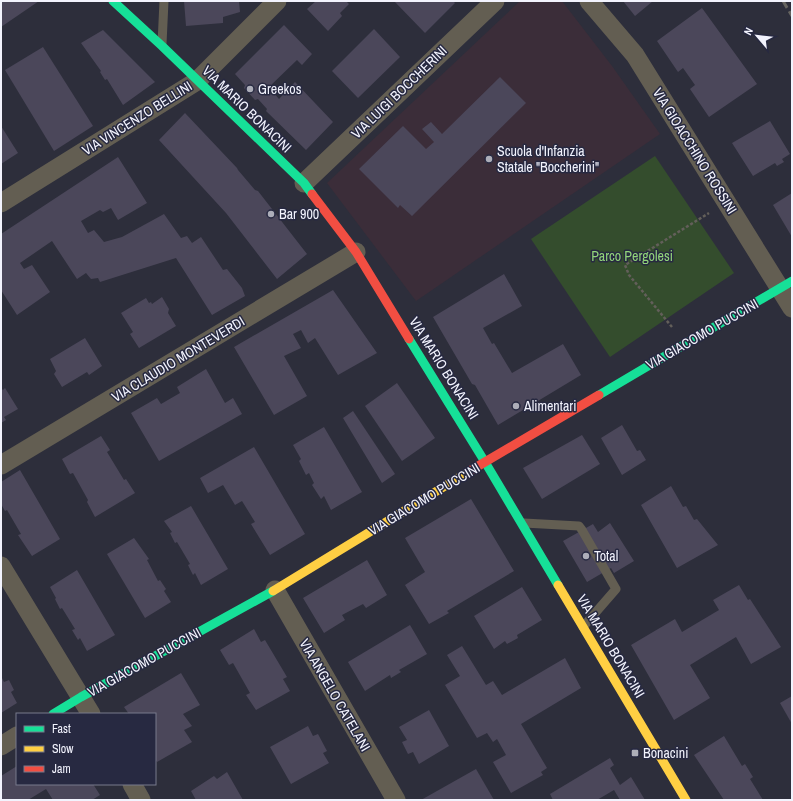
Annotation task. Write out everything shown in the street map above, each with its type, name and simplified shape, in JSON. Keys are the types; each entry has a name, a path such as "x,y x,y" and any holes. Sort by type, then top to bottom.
{"main road":[{"name":"VIA MARIO BONACINI","path":"113,1 162,46 304,183 356,252 522,523 686,800"},
{"name":"VIA GIACOMO PUCCINI","path":"55,713 275,590 485,462 786,285"}],"street":[{"name":"VIA VINCENZO BELLINI","path":"1,203 197,81 277,1"},
{"name":"VIA LUIGI BOCCHERINI","path":"304,183 495,1"},
{"name":"VIA GIOACCHINO ROSSINI","path":"589,1 635,55 726,201 786,285 792,308"},
{"name":"VIA CLAUDIO MONTEVERDI","path":"1,465 356,252"},
{"path":"1,566 90,713"},
{"name":"VIA ANGELO CATELANI","path":"275,590 396,800"},
{"path":"1,746 16,737"},
{"path":"133,785 141,800"}],"lane":[{"path":"162,46 164,1"},
{"path":"522,523 579,526 616,589 583,627"}],"path":[{"path":"684,345 666,319 629,275 625,265 726,201"}],"shaded area":[{"name":"Scuola d'Infanzia Statale \"Boccherini\"","path":"520,1 562,1 612,66 660,134 416,301 327,183"}],"green space":[{"name":"Parco Pergolesi","path":"655,156 734,273 610,357 531,239"}],"building":[{"path":"1,1 39,1 1,27"},
{"path":"184,1 239,1 240,12 223,17 223,23 186,26"},
{"path":"316,1 346,1 349,4 340,13 342,16 328,31 307,9"},
{"path":"394,1 453,1 455,3 425,33"},
{"path":"623,1 653,1 635,16"},
{"path":"702,8 757,84 709,117 690,89 695,85 683,68 678,72 657,41"},
{"path":"284,25 312,54 302,65 297,60 269,87 279,99 295,82 333,122 306,150 266,111 267,109 258,99 255,100 244,88 245,85 235,74"},
{"path":"374,29 400,57 358,98 332,71"},
{"path":"103,30 155,82 123,105 107,79 105,80 100,72 101,71 81,43"},
{"path":"43,47 93,126 54,151 5,70"},
{"path":"500,77 526,103 412,216 400,205 398,208 359,169 403,126 426,149 434,142 422,129 431,122 442,134"},
{"path":"185,113 237,168 255,190 258,191 307,254 277,279 226,213 159,140"},
{"path":"770,121 790,154 782,159 784,162 777,166 775,163 753,176 732,143"},
{"path":"1,126 18,153 1,164"},
{"path":"118,157 147,203 118,220 111,208 103,212 100,210 81,221 88,233 94,230 104,242 122,237 164,214 181,238 187,236 192,243 201,237 223,270 227,269 242,288 245,296 212,315 176,258 100,282 98,278 91,279 86,273 77,279 52,241 20,263 24,269 32,265 50,292 17,315 1,290 1,234"},
{"path":"792,193 792,237 773,205"},
{"path":"504,274 522,306 483,328 512,373 563,344 581,375 498,425 433,317"},
{"path":"333,290 377,353 338,375 315,338 308,343 301,330 293,334 301,348 284,356 307,396 274,415 234,347"},
{"path":"162,297 169,309 168,313 176,326 139,348 130,334 133,332 121,313 146,298 149,303 151,302 152,304"},
{"path":"85,338 102,366 89,375 87,372 62,387 54,374 56,371 50,359"},
{"path":"206,369 225,403 233,398 242,414 159,461 131,413 157,398 161,404 180,393 177,387"},
{"path":"397,383 435,438 402,461 365,406"},
{"path":"1,388 3,390 5,388 18,409 4,417 6,420 1,423"},
{"path":"353,411 395,474 382,483 343,418"},
{"path":"622,425 637,451 640,450 646,460 622,475 601,438"},
{"path":"324,427 362,492 331,510 324,496 321,499 312,485 314,483 309,473 306,475 299,461 301,459 293,445"},
{"path":"582,435 600,464 542,499 523,468"},
{"path":"101,436 110,450 107,452 124,480 126,479 135,493 95,517 87,502 88,500 73,473 70,474 62,459"},
{"path":"254,447 305,534 270,555 251,524 255,522 242,501 235,505 223,485 208,493 200,478"},
{"path":"20,470 60,539 32,556 18,535 21,534 7,510 5,511 1,504 1,482"},
{"path":"671,486 683,507 686,506 694,520 697,519 718,545 677,568 641,505"},
{"path":"471,499 514,571 447,611 449,613 429,624 405,585 425,572 405,538"},
{"path":"191,506 228,569 201,585 195,573 193,575 188,565 190,564 177,542 175,543 170,533 172,532 164,521"},
{"path":"610,523 634,561 614,573 611,568 587,582 563,541 593,524 598,532"},
{"path":"134,538 149,559 147,560 158,581 160,580 166,589 164,591 171,602 145,618 107,554"},
{"path":"367,560 387,595 366,608 363,604 342,615 345,620 324,633 303,598"},
{"path":"77,570 115,635 87,651 80,638 78,640 72,630 75,629 62,608 60,609 50,587"},
{"path":"739,585 748,600 750,599 781,647 751,664 736,637 690,665 710,698 674,720 631,645 675,619 682,632 719,610 713,600"},
{"path":"522,587 542,620 517,635 518,638 507,644 505,641 494,649 474,616"},
{"path":"410,625 427,654 399,670 401,672 391,678 390,675 365,691 348,662"},
{"path":"254,629 261,642 265,640 287,677 283,679 290,691 256,710 246,695 250,693 233,663 229,665 220,650"},
{"path":"462,646 486,685 493,681 502,695 565,658 581,688 521,724 547,768 541,772 543,775 511,793 493,762 506,755 497,739 493,742 487,733 477,738 445,685 460,676 447,655"},
{"path":"181,673 200,705 183,714 192,726 184,730 192,742 157,762 156,713 128,713 124,707"},
{"path":"1,676 4,682 9,680 14,690 11,692 17,703 1,713"},
{"path":"792,696 792,724 780,703"},
{"path":"429,710 449,746 419,764 413,752 408,754 402,742 407,740 399,727"},
{"path":"308,726 313,736 318,734 327,751 323,753 329,763 291,784 270,747"},
{"path":"724,736 742,766 745,764 753,777 750,779 763,800 724,800 694,755"},
{"path":"610,758 614,765 610,768 620,785 631,777 645,800 620,800 614,790 597,800 553,800 550,794"},
{"path":"16,767 16,785 94,785 100,795 92,800 53,800 46,789 28,800 1,800 1,776"},
{"path":"476,769 494,800 421,800"},
{"path":"227,772 243,800 196,800 191,791 214,776 217,779"}],"railway":[{"path":"783,1 792,16"}],"traffic: fast":[{"path":"113,1 162,46 304,183 312,194"},
{"path":"599,395 792,281"},
{"path":"409,339 485,462 558,585"},
{"path":"55,713 273,591"}],"traffic: slow":[{"path":"273,591 468,472"},
{"path":"558,585 686,800"}],"traffic: jam":[{"path":"312,194 356,252 409,339"},
{"path":"468,472 599,395"}],"place":[{"name":"Greekos","path":"250,89"},
{"name":"Scuola d'Infanzia Statale \"Boccherini\"","path":"489,159"},
{"name":"Bar 900","path":"271,214"},
{"name":"Alimentari","path":"516,406"},
{"name":"Total","path":"586,556"},
{"name":"Bonacini","path":"635,753"}]}
